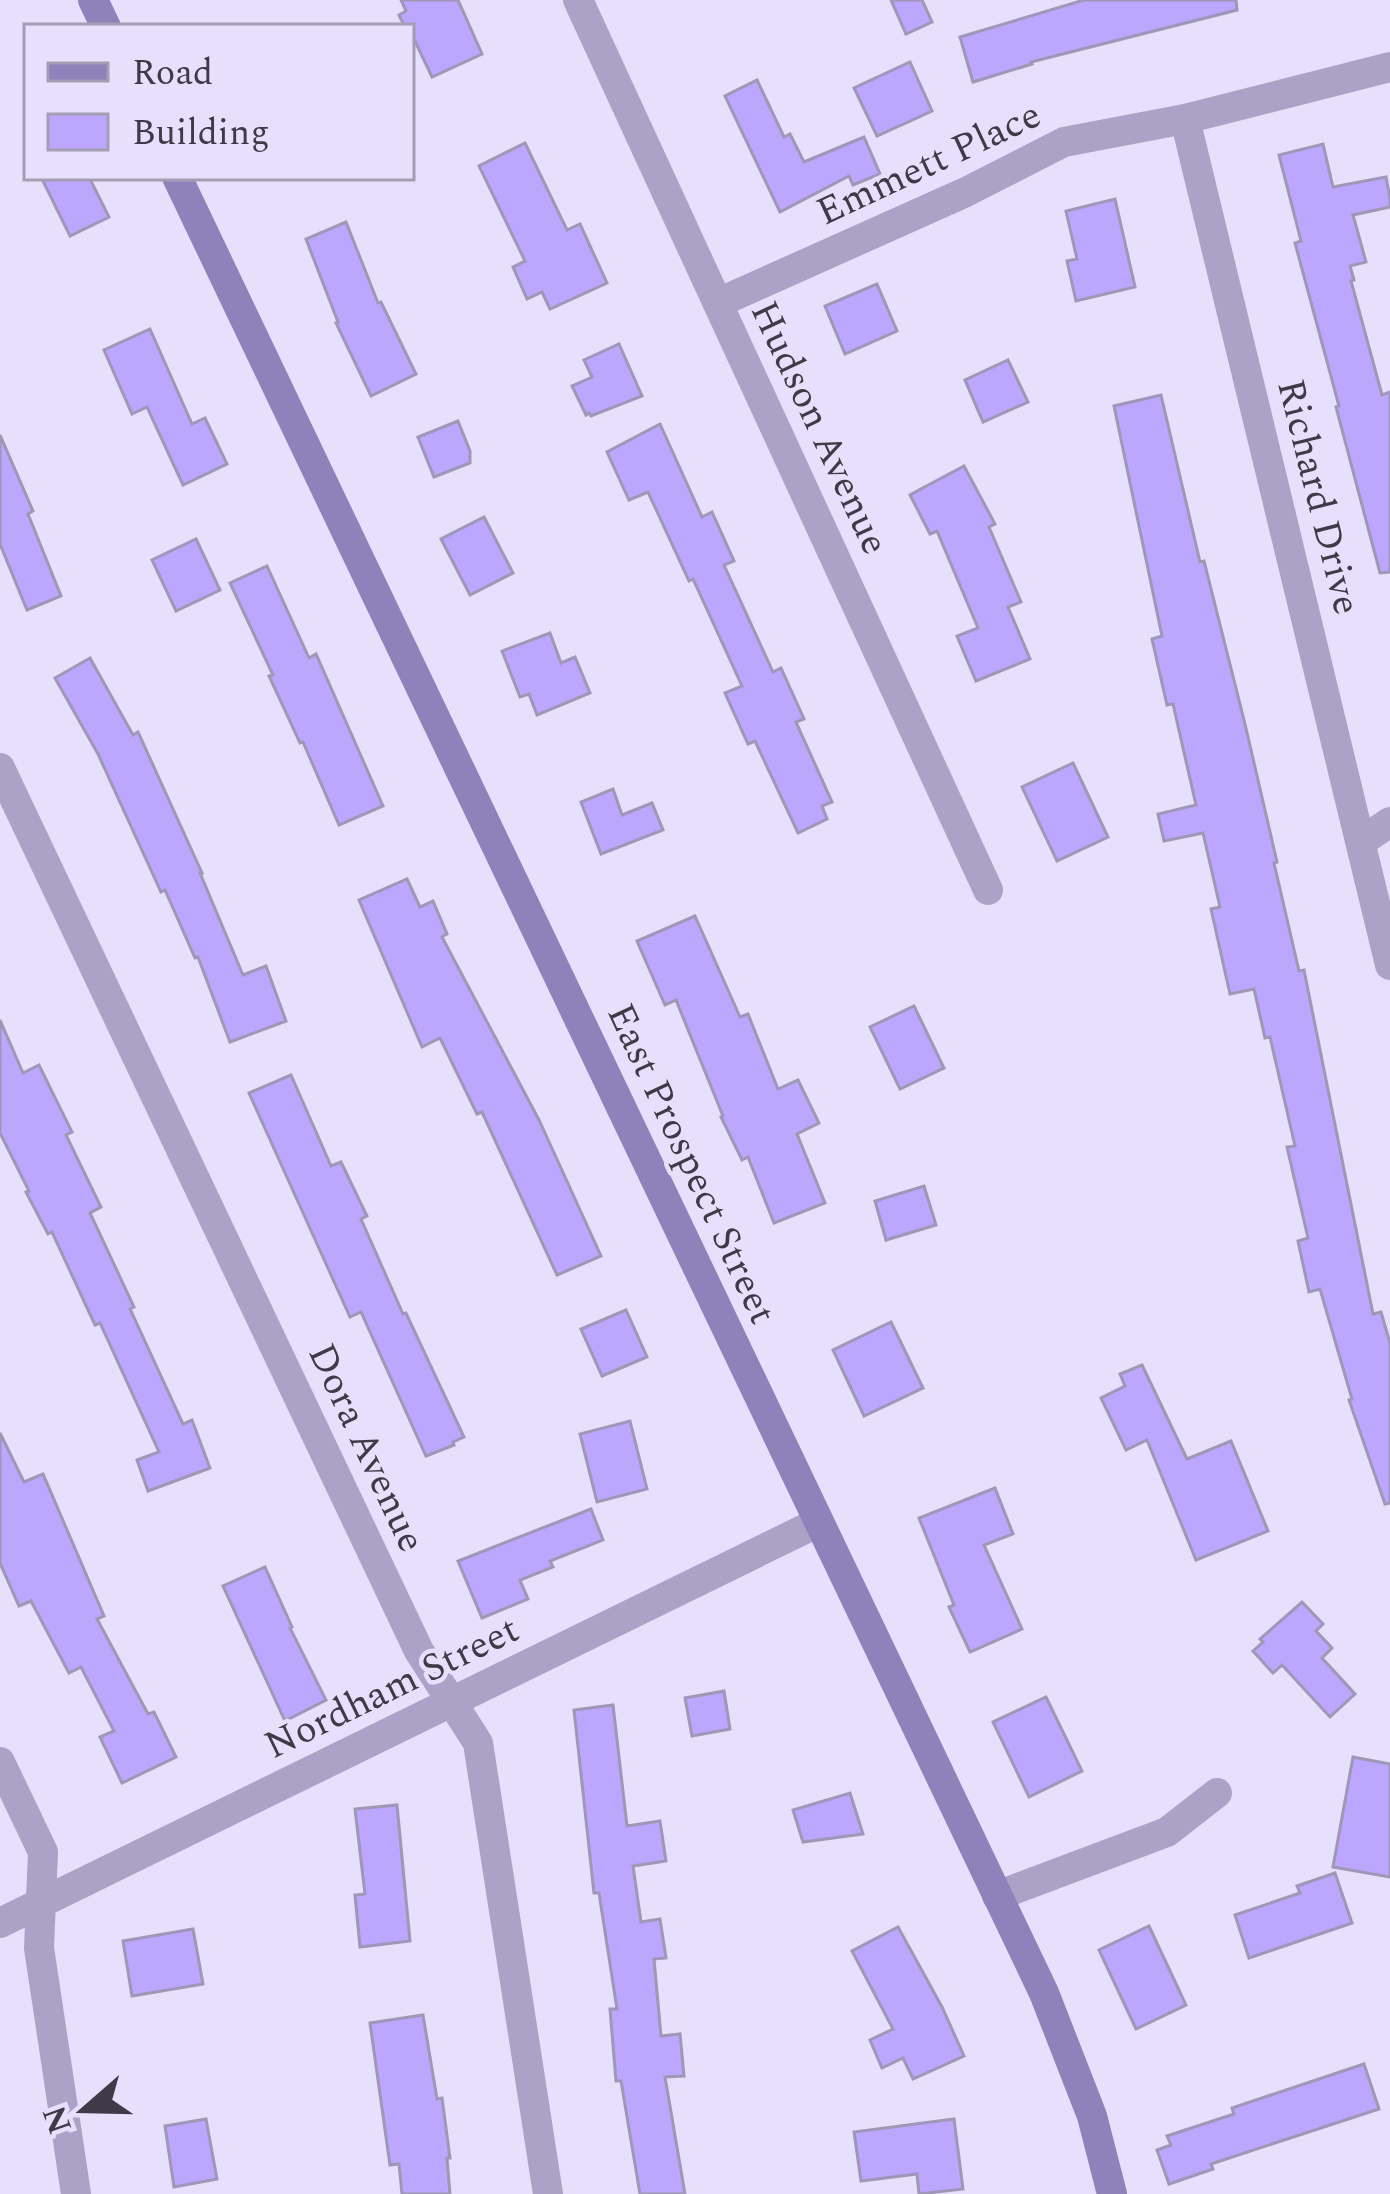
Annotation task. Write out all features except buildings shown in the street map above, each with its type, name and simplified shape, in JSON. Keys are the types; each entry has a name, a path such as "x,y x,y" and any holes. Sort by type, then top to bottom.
{"street":[{"name":"Hudson Avenue","path":"578,0 988,890"},
{"name":"Emmett Place","path":"718,303 966,193 1064,142 1185,119 1390,67"},
{"name":"Richard Drive","path":"1185,119 1390,964"},
{"name":"East Prospect Street","path":"178,180 1043,1993 1092,2116 1112,2194"},
{"name":"Dora Avenue","path":"0,768 419,1652 478,1743 548,2194"},
{"path":"1362,841 1390,822"},
{"name":"Nordham Street","path":"0,1923 819,1522"},
{"path":"0,1762 43,1852 39,1948 76,2194"},
{"path":"998,1896 1167,1832 1217,1793"}]}
